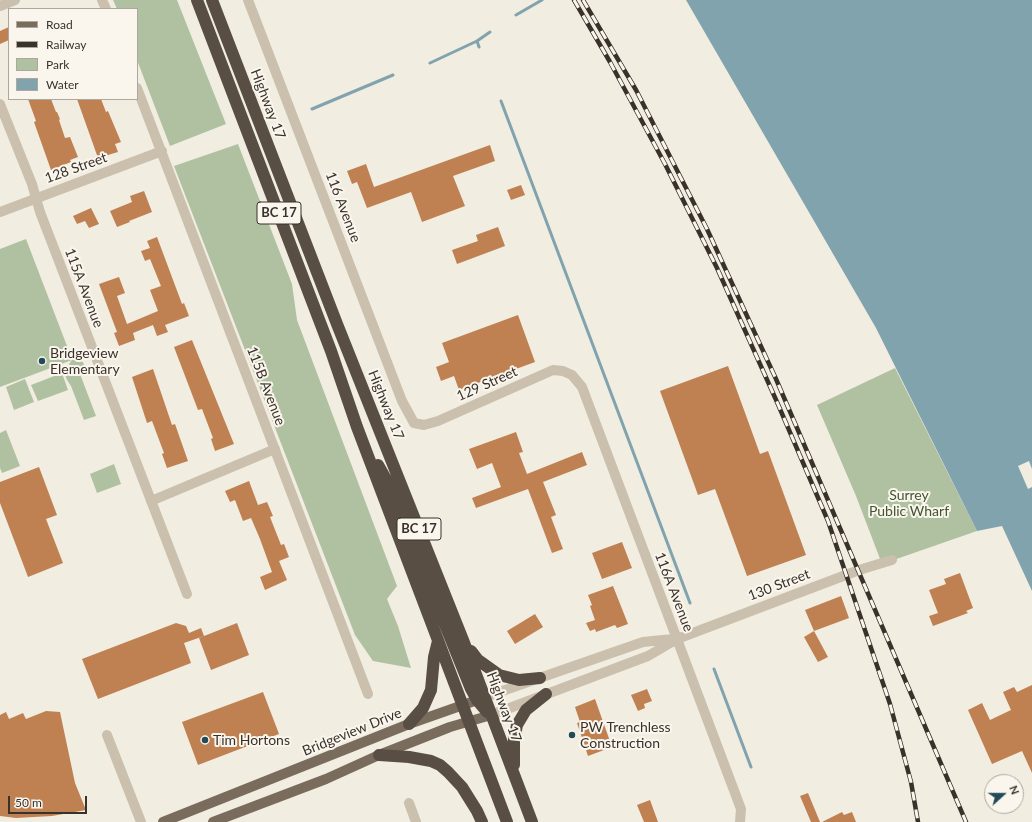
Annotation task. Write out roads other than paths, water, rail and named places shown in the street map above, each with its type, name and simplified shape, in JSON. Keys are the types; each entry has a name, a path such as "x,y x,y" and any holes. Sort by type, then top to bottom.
{"highway":[{"name":"Highway 17","path":"197,0 325,336 357,427 506,822"},
{"name":"Highway 17","path":"212,0 337,324 463,640 481,699 492,715 532,822"},
{"path":"357,427 387,481 447,634 471,689 481,699"},
{"path":"409,724 423,708 431,690 434,657 438,640"},
{"path":"463,640 478,660 499,675 519,680 540,678"},
{"path":"514,774 514,740 517,725 526,710 546,694"},
{"path":"379,755 409,757 431,761 440,765 462,787 482,822"}],"main road":[{"name":"Bridgeview Drive","path":"163,822 409,724 481,699"},
{"path":"213,822 326,779 379,755 450,727 492,715"}],"street":[{"path":"0,6 15,0"},
{"name":"116 Avenue","path":"248,0 402,401 414,423"},
{"name":"115B Avenue","path":"138,91 368,694"},
{"name":"115A Avenue","path":"0,104 187,594"},
{"name":"128 Street","path":"0,212 162,152"},
{"name":"129 Street","path":"414,423 424,425 438,421 553,370 563,371 572,375"},
{"name":"116A Avenue","path":"572,375 582,387 586,397 741,809 740,822"},
{"path":"151,501 275,449"},
{"name":"130 Street","path":"492,715 648,656 677,639 865,567 882,564 892,560"},
{"name":"130 Street","path":"481,699 643,642 677,639"},
{"path":"107,735 141,822"},
{"path":"409,803 416,822"}],"water":[{"path":"686,0 1032,0 1032,591 1002,526 977,531 876,328"}],"waterway":[{"path":"516,15 542,0"},
{"path":"479,47 477,41 490,32"},
{"path":"430,63 477,41"},
{"path":"312,109 393,75"},
{"path":"501,101 690,603"},
{"path":"714,669 751,767"}],"railway":[{"path":"574,0 610,62 665,164 717,268 828,521 890,704 911,782 918,822"},
{"path":"583,0 636,90 707,229 776,379 966,822"}],"place":[{"name":"Bridgeview Elementary","path":"42,361"},
{"name":"PW Trenchless Construction","path":"572,735"},
{"name":"Tim Hortons","path":"205,740"}],"park label":[{"name":"Surrey Public Wharf","path":"909,504"}]}
